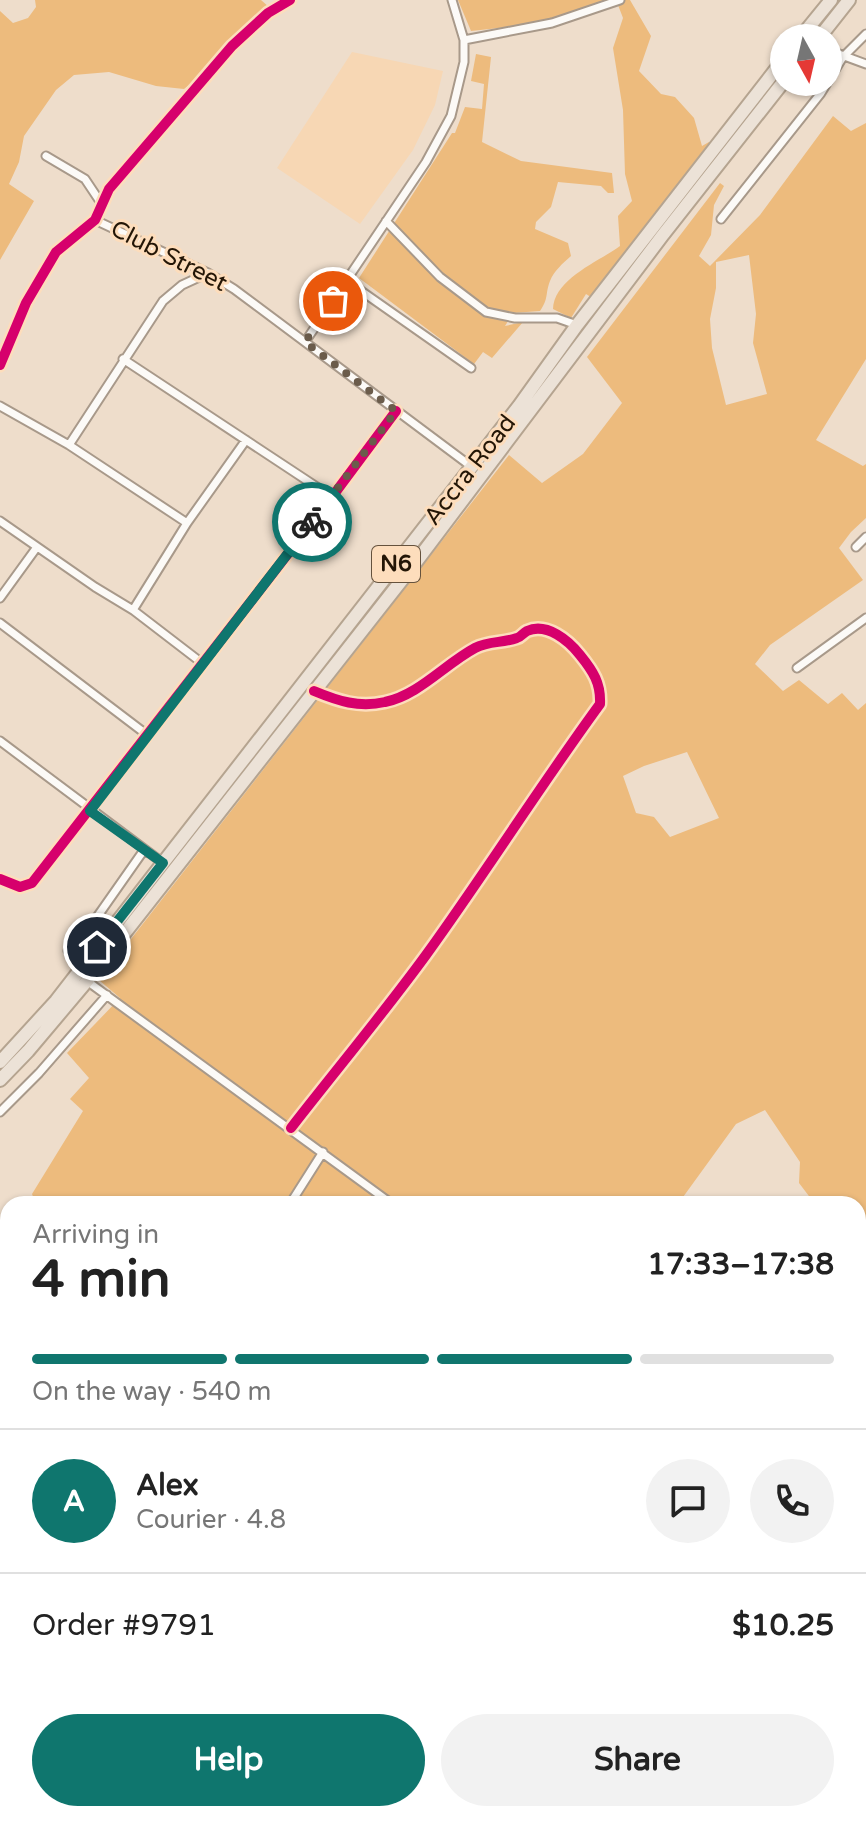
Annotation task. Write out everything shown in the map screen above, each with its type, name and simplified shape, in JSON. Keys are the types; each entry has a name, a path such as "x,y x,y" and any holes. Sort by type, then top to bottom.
{"highway":[{"path":"813,24 831,0"},
{"path":"830,24 849,0"},
{"name":"Accra Road","path":"0,1062 56,1001 472,467 577,325 770,77"},
{"name":"Accra Road","path":"0,1080 87,981 523,422 662,236 772,96"}],"street":[{"path":"0,365 26,303 56,252 95,220 109,189 232,46 268,13 290,0"},
{"path":"305,342 426,162 451,116 462,76 464,40 452,0"},
{"path":"464,40 552,23 620,0"},
{"path":"721,219 821,93 843,57 866,34"},
{"path":"843,57 866,64"},
{"path":"46,156 85,179 101,203"},
{"name":"Club Street","path":"95,220 208,273 234,289 472,467"},
{"path":"386,221 440,277 486,312 502,316 557,318 577,325"},
{"path":"69,445 163,301 182,285 208,273"},
{"path":"347,281 471,368"},
{"path":"123,359 332,497"},
{"path":"0,406 69,445 187,523"},
{"path":"0,879 20,887 32,883 396,411"},
{"path":"133,610 187,523 246,440"},
{"path":"0,521 133,610 202,663"},
{"path":"856,547 866,537"},
{"path":"0,598 37,547"},
{"path":"797,668 866,618"},
{"path":"0,623 146,734"},
{"path":"291,1128 424,957 491,863 600,704 601,691 597,678 574,648 559,635 539,629 528,631 517,639 477,646 418,687 387,702 343,703 314,691"},
{"path":"0,741 163,863"},
{"path":"68,951 90,927 144,850"},
{"path":"87,981 381,1196"},
{"path":"0,1112 39,1073 107,995"},
{"path":"295,1196 323,1152"}],"shaded area":[{"path":"35,0 261,0 269,7 232,39 209,69 184,89 156,86 109,72 74,75 56,90 24,136 19,162 9,184 34,201 0,260 0,11 13,23 28,18 36,7"},
{"path":"458,0 614,0 552,22 471,31"},
{"path":"630,0 651,36 639,71 661,94 675,97 694,118 702,146 709,142 714,146 594,299 586,294 571,318 553,309 555,298 569,280 620,246 618,216 632,201 625,174 623,110 613,48 623,18 618,5"},
{"path":"352,52 443,71 435,105 413,150 360,224 277,168"},
{"path":"476,54 491,57 482,142 521,161 612,173 614,193 608,193 601,186 558,182 551,207 536,222 535,229 568,243 571,256 552,277 540,311 513,313 505,326 523,322 492,358 483,352 474,364 359,278 452,133 455,133 465,107 482,109 484,84 471,81"},
{"path":"833,116 851,131 866,123 866,359 816,440 863,466 866,464 866,518 839,548 863,580 770,645 755,664 783,691 799,680 828,704 842,693 858,710 866,703 866,1196 809,1196 799,1183 800,1162 765,1110 736,1124 684,1196 33,1196 83,1111 70,1099 89,1078 67,1053 120,998 99,980 509,455 542,483 583,454 622,403 587,357 720,183 724,186 714,205 711,235 699,256 710,266 760,215","holes":["749,255 756,314 753,343 767,394 726,405 712,348 710,319 716,288 716,262","687,752 719,818 670,837 654,817 636,813 623,776"]}],"cycle path":[{"path":"0,365 26,303 56,252 95,220 109,189 232,46 268,13 290,0"},
{"path":"0,879 20,887 32,883 396,411"},
{"path":"291,1128 426,955 600,704 598,683 585,661 564,639 542,629 475,648 421,686 385,702 349,702 314,691"}],"way so far":[{"path":"312,522 396,411 305,342 333,301"}],"route":[{"path":"97,947 163,863 90,811 146,734 312,522"}]}
